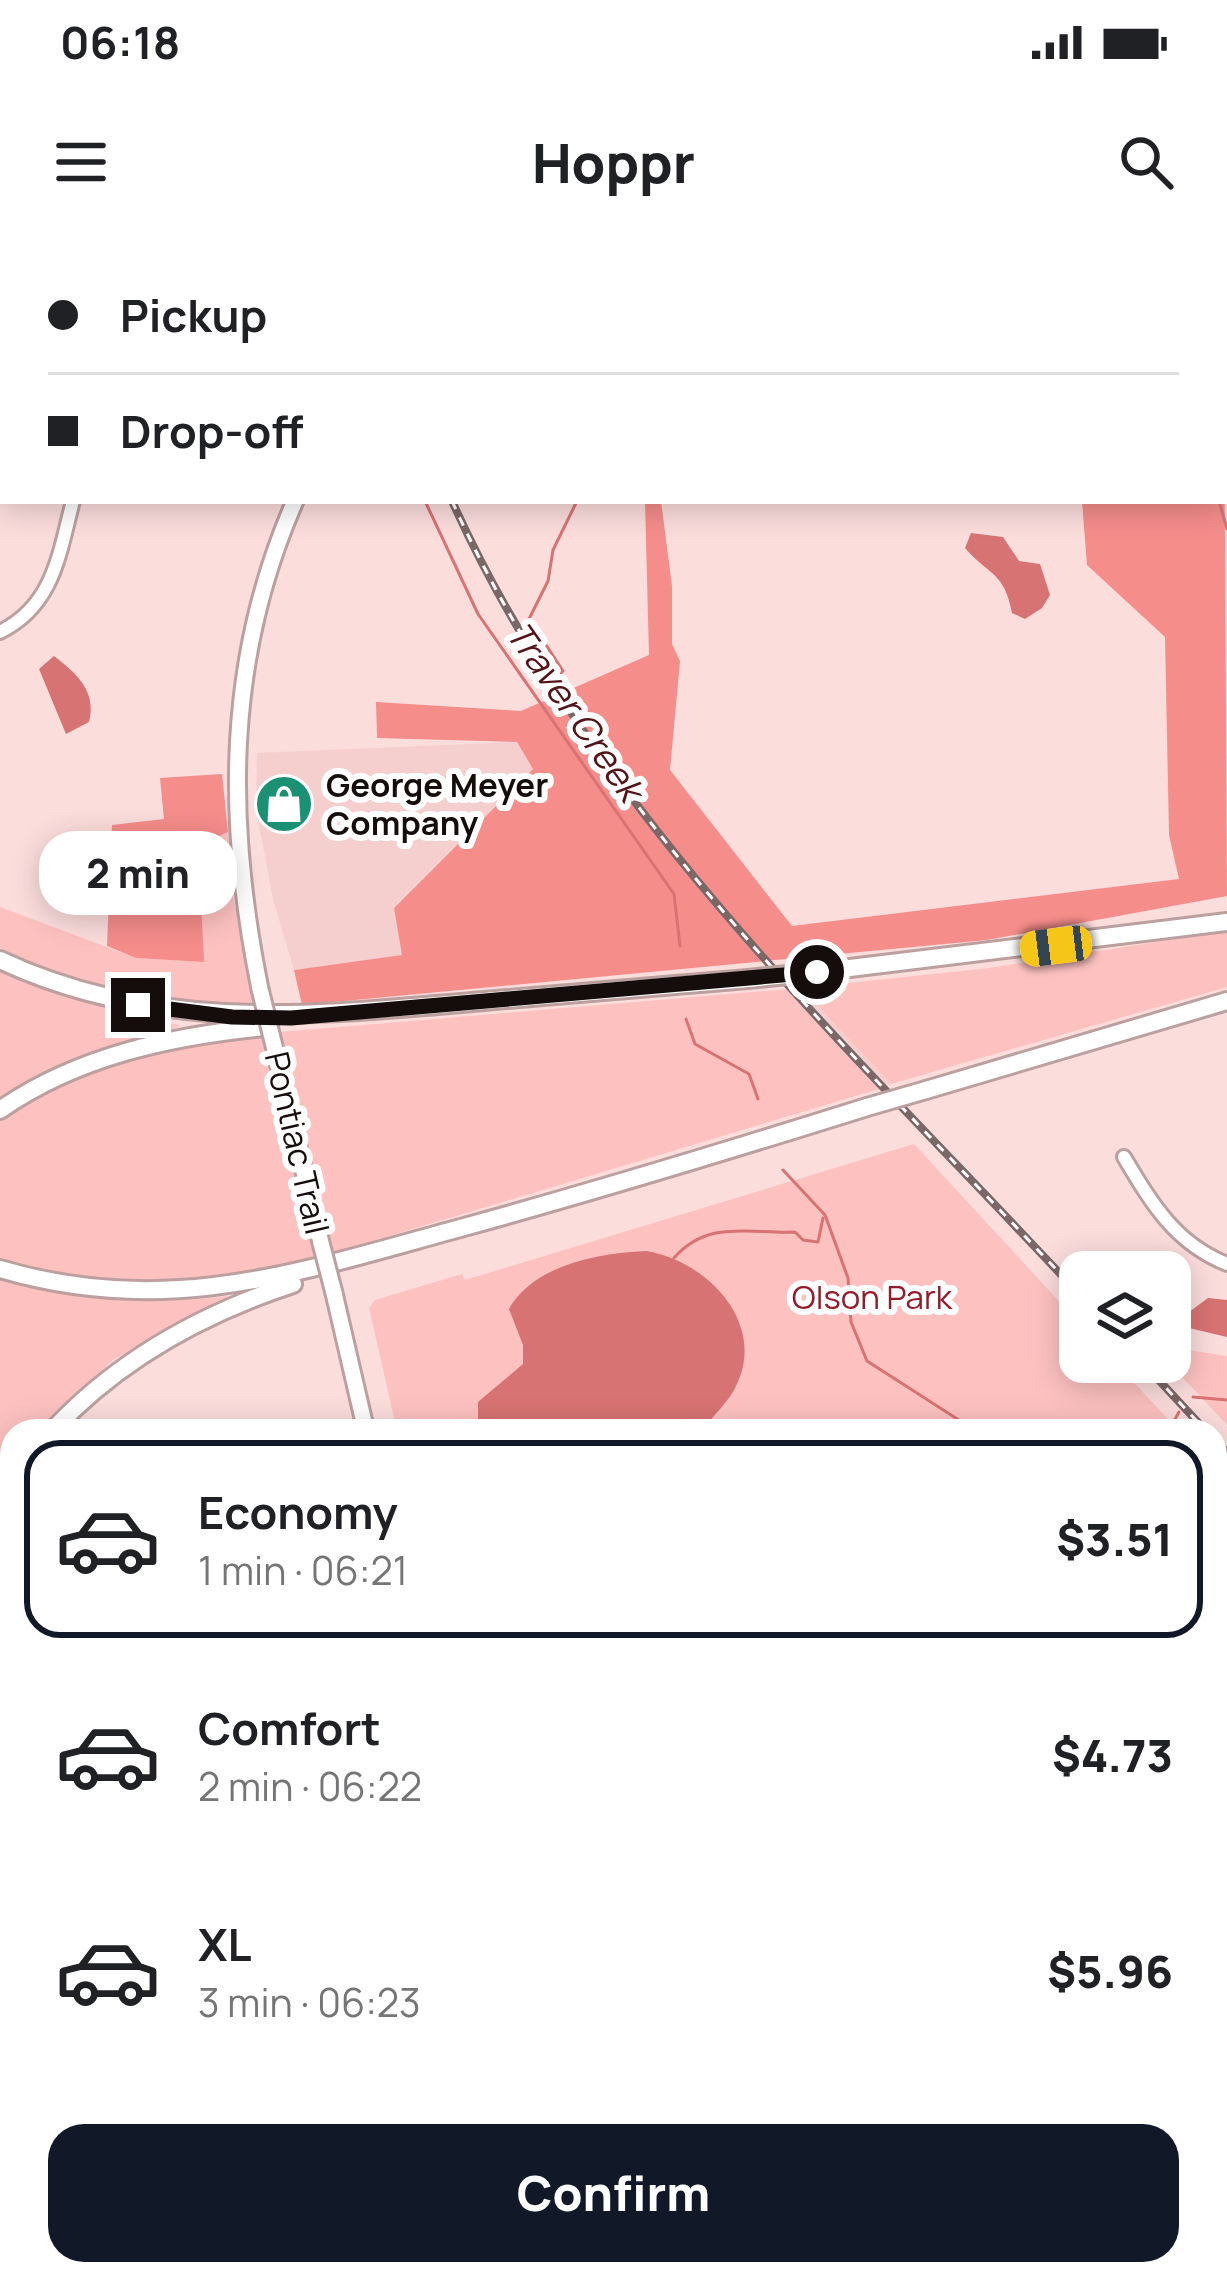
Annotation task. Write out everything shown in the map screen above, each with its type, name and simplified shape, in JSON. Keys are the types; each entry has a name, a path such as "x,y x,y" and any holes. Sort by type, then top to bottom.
{"highway":[{"path":"0,960 97,995 232,1017 311,1016 817,972 1227,922"},
{"path":"0,1110 56,1077 167,1041 600,992"},
{"path":"66,1419 132,1361 225,1309 551,1203 1227,1001"},
{"path":"0,1269 111,1292 206,1291 283,1277 551,1203"}],"main road":[{"name":"Pontiac Trail","path":"294,504 251,636 235,743 238,863 260,989 363,1419"}],"street":[{"path":"0,632 21,621 45,595 72,504"},
{"path":"1124,1157 1166,1224 1199,1252 1227,1264"}],"shaded area":[{"path":"645,504 661,504 672,586 672,644 680,661 670,770 792,926 1179,879 1169,835 1165,637 1087,565 1082,504 1225,504 1227,896 987,940 302,1005 294,970 402,955 394,908 533,769 517,742 377,738 376,702 521,711 649,655"},
{"path":"971,533 1003,537 1019,561 1040,564 1050,595 1042,608 1025,619 1012,613 1000,581 965,548"},
{"path":"54,656 77,676 90,701 89,722 66,734 39,669"},
{"path":"518,742 533,769 394,907 403,955 294,970 273,899 256,809 257,753"},
{"path":"222,774 228,832 212,839 212,865 200,881 204,962 136,958 107,946 112,825 164,819 160,778"},
{"path":"801,988 891,1084 882,1088 789,989"},
{"path":"646,1251 668,1257 709,1281 725,1298 744,1339 744,1362 733,1392 712,1419 478,1419 478,1402 523,1364 523,1345 509,1309 520,1294 569,1264"},
{"path":"1208,1298 1227,1300 1227,1337 1191,1328 1191,1311"}],"green space":[{"path":"228,832 233,897 257,1008 126,990 61,973 0,948 0,907 136,958 203,962 200,881 211,838"},
{"path":"1227,931 1227,987 891,1084 801,988 989,968"},
{"path":"0,969 44,988 181,1026 84,1055 0,1099"},
{"path":"789,989 882,1088 333,1253 280,1032"},
{"path":"263,1034 316,1258 158,1281 79,1277 0,1259 0,1120 61,1085 126,1061"},
{"name":"Olson Park","path":"914,1144 1059,1301 1059,1383 1134,1383 1168,1419 394,1419 369,1308 375,1300 462,1274 465,1280"},
{"path":"0,1278 114,1299 230,1296 113,1360 51,1419 0,1419"},
{"path":"1191,1350 1227,1356 1227,1419 1221,1419 1188,1383"}],"waterway":[{"name":"Traver Creek","path":"426,504 478,614 674,894 680,946"},
{"path":"559,675 563,671 529,619 548,581 553,550 576,504"},
{"path":"1220,504 1227,529"},
{"name":"Traver Creek","path":"686,1019 695,1044 749,1074 758,1099"},
{"name":"Traver Creek","path":"783,1170 825,1215 848,1278 851,1322 867,1361 957,1419"},
{"path":"674,1258 701,1238 730,1231 795,1232 803,1240 818,1242 823,1218"},
{"name":"Traver Creek","path":"1193,1397 1227,1400"},
{"name":"Traver Creek","path":"1175,1419 1179,1412"}],"railway":[{"path":"454,504 510,615 577,722 652,824 817,1017 1059,1273"},
{"path":"1161,1383 1195,1419"}],"place":[{"name":"George Meyer Company","path":"284,804"}],"route":[{"path":"138,1005 232,1017 291,1018 817,972"}]}
